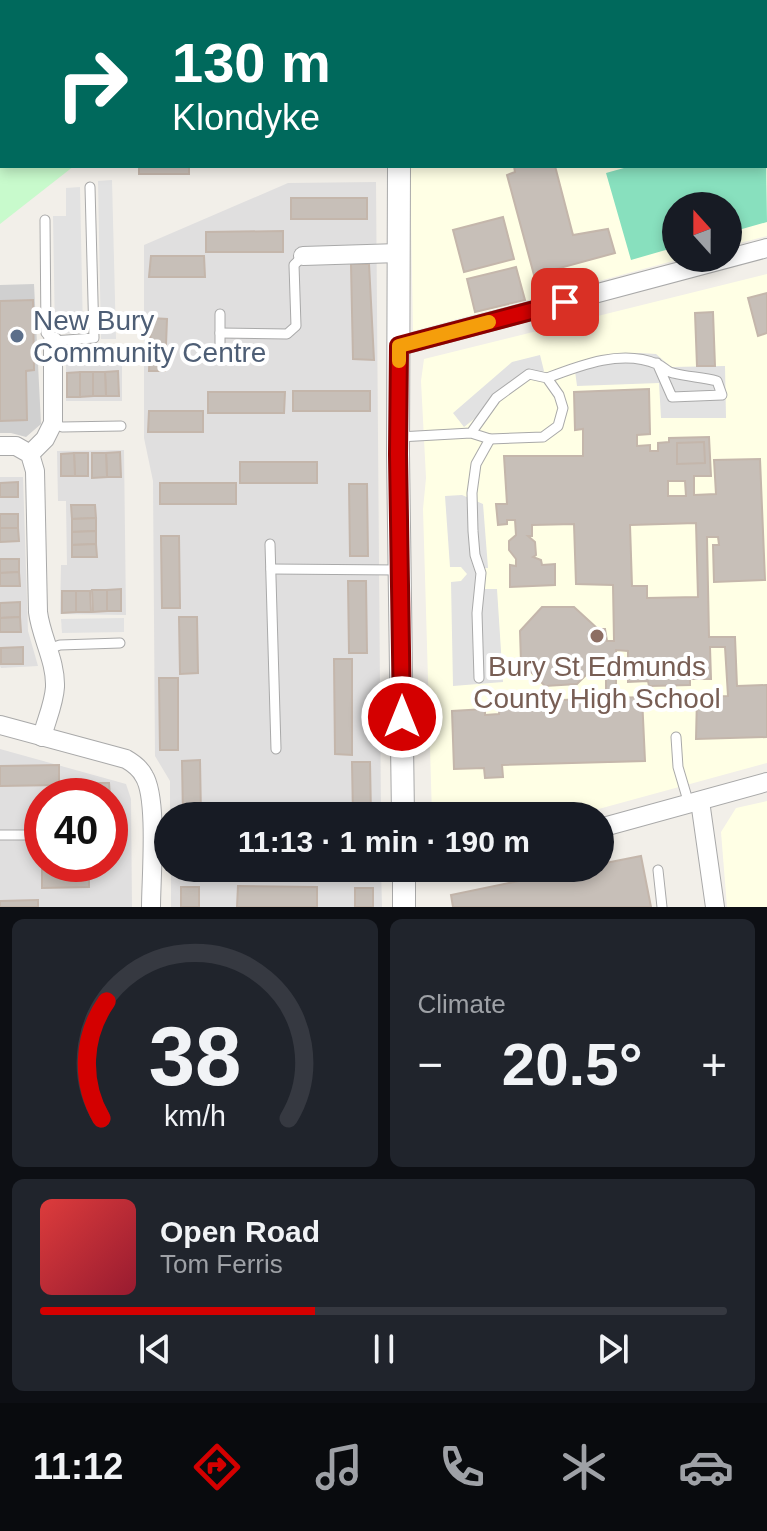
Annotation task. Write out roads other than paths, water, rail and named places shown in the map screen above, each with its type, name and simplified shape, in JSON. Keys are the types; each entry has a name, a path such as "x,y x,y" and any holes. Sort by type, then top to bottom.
{"street":[{"path":"399,168 403,802"},
{"path":"399,346 767,248"},
{"path":"303,256 399,253"},
{"path":"30,454 45,439 53,423 53,341"},
{"path":"0,446 16,446 30,454 35,471 38,612 55,686 42,737"},
{"path":"0,725 126,759 144,776 151,801 151,907"},
{"path":"614,824 767,782"},
{"path":"694,802 715,907"},
{"path":"404,882 404,907"}],"lane":[{"path":"45,220 46,333 53,341 94,338 90,187"},
{"path":"220,333 287,334 296,326 294,265 303,256"},
{"path":"220,314 220,349"},
{"path":"471,433 496,398 529,374 547,378 589,362 628,358 657,363 672,373 717,381 722,395 672,397 657,363"},
{"path":"399,437 471,433 490,439 543,437 558,426 563,408 559,395 547,378"},
{"path":"53,423 62,427 121,426"},
{"path":"479,678 477,613 481,573 475,555 472,493 476,464 490,439"},
{"path":"270,544 276,749"},
{"path":"271,569 401,570"},
{"path":"48,649 60,645 120,643"},
{"path":"676,737 678,767 694,802"},
{"path":"0,835 24,835"},
{"path":"658,870 662,907"}],"place":[{"name":"New Bury Community Centre","path":"17,336"},
{"name":"Bury St Edmunds County High School","path":"597,636"}]}
